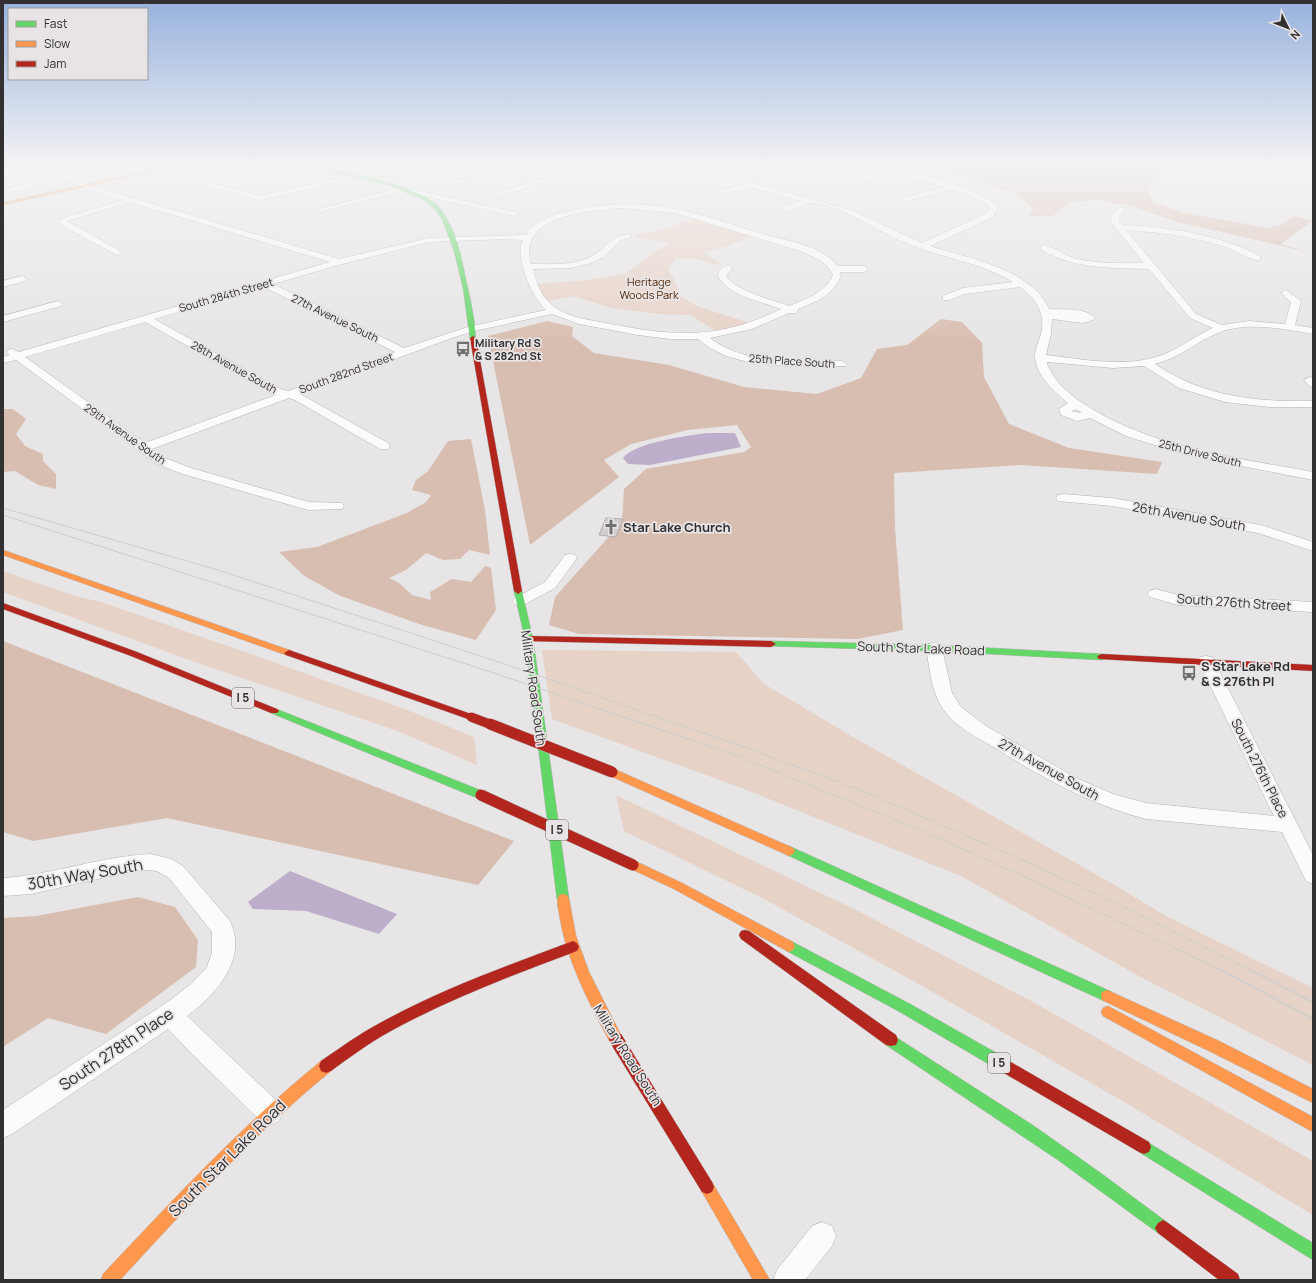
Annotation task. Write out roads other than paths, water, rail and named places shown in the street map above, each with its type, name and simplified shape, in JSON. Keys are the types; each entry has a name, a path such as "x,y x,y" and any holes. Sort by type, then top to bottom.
{"main road":[{"name":"Military Road South","path":"446,223 472,329 520,601 529,639 565,918 573,947 595,1003 618,1044 652,1094 762,1280"},
{"path":"3,552 471,717 612,772 662,793 1214,1046 1313,1096"},
{"name":"I 5","path":"3,606 134,654 481,795 678,886 905,1008 1117,1130 1313,1252"},
{"name":"South Star Lake Road","path":"529,639 934,648 1313,668"},
{"path":"678,886 874,1029 963,1087 1120,1195 1232,1280"},
{"path":"961,930 1058,984"},
{"name":"South Star Lake Road","path":"109,1280 238,1143 270,1112 341,1055 377,1032 425,1006 573,947"},
{"path":"1099,1007 1313,1126"}],"street":[{"path":"65,223 118,252"},
{"path":"207,223 339,262"},
{"path":"545,223 528,238 524,246 528,267 537,294 554,311 576,319 616,328 651,334 700,336 739,330 756,325 817,297 833,286 837,274 835,269 820,256 776,240 717,223"},
{"path":"873,223 923,246 984,265 1022,284 1042,301 1047,314 1046,334 1040,349 1040,358 1104,363 1145,362 1166,358 1221,328 1247,325 1289,327 1313,331"},
{"path":"923,246 974,223"},
{"path":"1116,223 1149,266 1193,316 1221,328"},
{"path":"860,228 878,225"},
{"path":"1118,227 1156,230 1227,245 1245,250 1257,258"},
{"path":"528,267 568,265 588,261 598,256 613,241 628,236"},
{"name":"South 284th Street","path":"3,360 339,262 429,240 451,238 528,238"},
{"path":"1044,248 1057,255 1084,262 1149,266"},
{"path":"728,268 723,272 722,276 730,286 804,315"},
{"path":"835,269 864,269"},
{"path":"3,284 22,279"},
{"name":"27th Avenue South","path":"266,284 403,352"},
{"path":"946,298 963,291 1022,284"},
{"path":"1286,293 1296,301 1289,327"},
{"path":"3,319 58,304"},
{"name":"South 282nd Street","path":"143,448 403,352 472,329 554,311"},
{"name":"28th Avenue South","path":"147,319 278,392 299,396 384,446"},
{"name":"25th Place South","path":"700,336 717,349 745,358 842,364"},
{"name":"29th Avenue South","path":"3,349 19,356 161,461 187,471 308,506 337,506"},
{"name":"25th Drive South","path":"1040,358 1041,363 1052,382 1077,404 1065,409 1065,413 1076,417 1092,414 1126,431 1180,449 1218,459 1313,476"},
{"path":"1145,362 1171,381 1218,397 1252,403 1313,404"},
{"name":"26th Avenue South","path":"1063,498 1112,502 1261,529 1313,547"},
{"path":"520,601 550,585 570,558"},
{"name":"South 276th Street","path":"1155,594 1178,600 1313,607"},
{"name":"27th Avenue South","path":"934,648 945,696 951,707 963,718 994,739 1057,777 1087,793 1123,806 1146,812 1288,825"},
{"name":"South 276th Place","path":"1206,662 1313,875"},
{"name":"30th Way South","path":"3,887 31,885 133,863 151,862 164,865 176,872 222,928 225,952 220,963"},
{"name":"South 278th Place","path":"3,1125 170,1014 201,989 214,975 220,963"},
{"path":"170,1014 200,1046 270,1112"},
{"path":"787,1280 822,1236"}],"tram line":[{"path":"3,508 218,570 499,662 744,747 860,790 1018,858 1114,902 1250,970"},
{"path":"3,515 491,672 738,756 927,833 1012,871 1222,970"},
{"path":"1222,970 1313,1019"},
{"path":"1250,970 1313,1002"}],"place":[{"name":"Military Rd S & S 282nd St","path":"463,349"},
{"name":"Star Lake Church","path":"611,527"},
{"name":"S Star Lake Rd & S 276th Pl","path":"1189,673"}],"park label":[{"name":"Heritage Woods Park","path":"649,288"}]}
